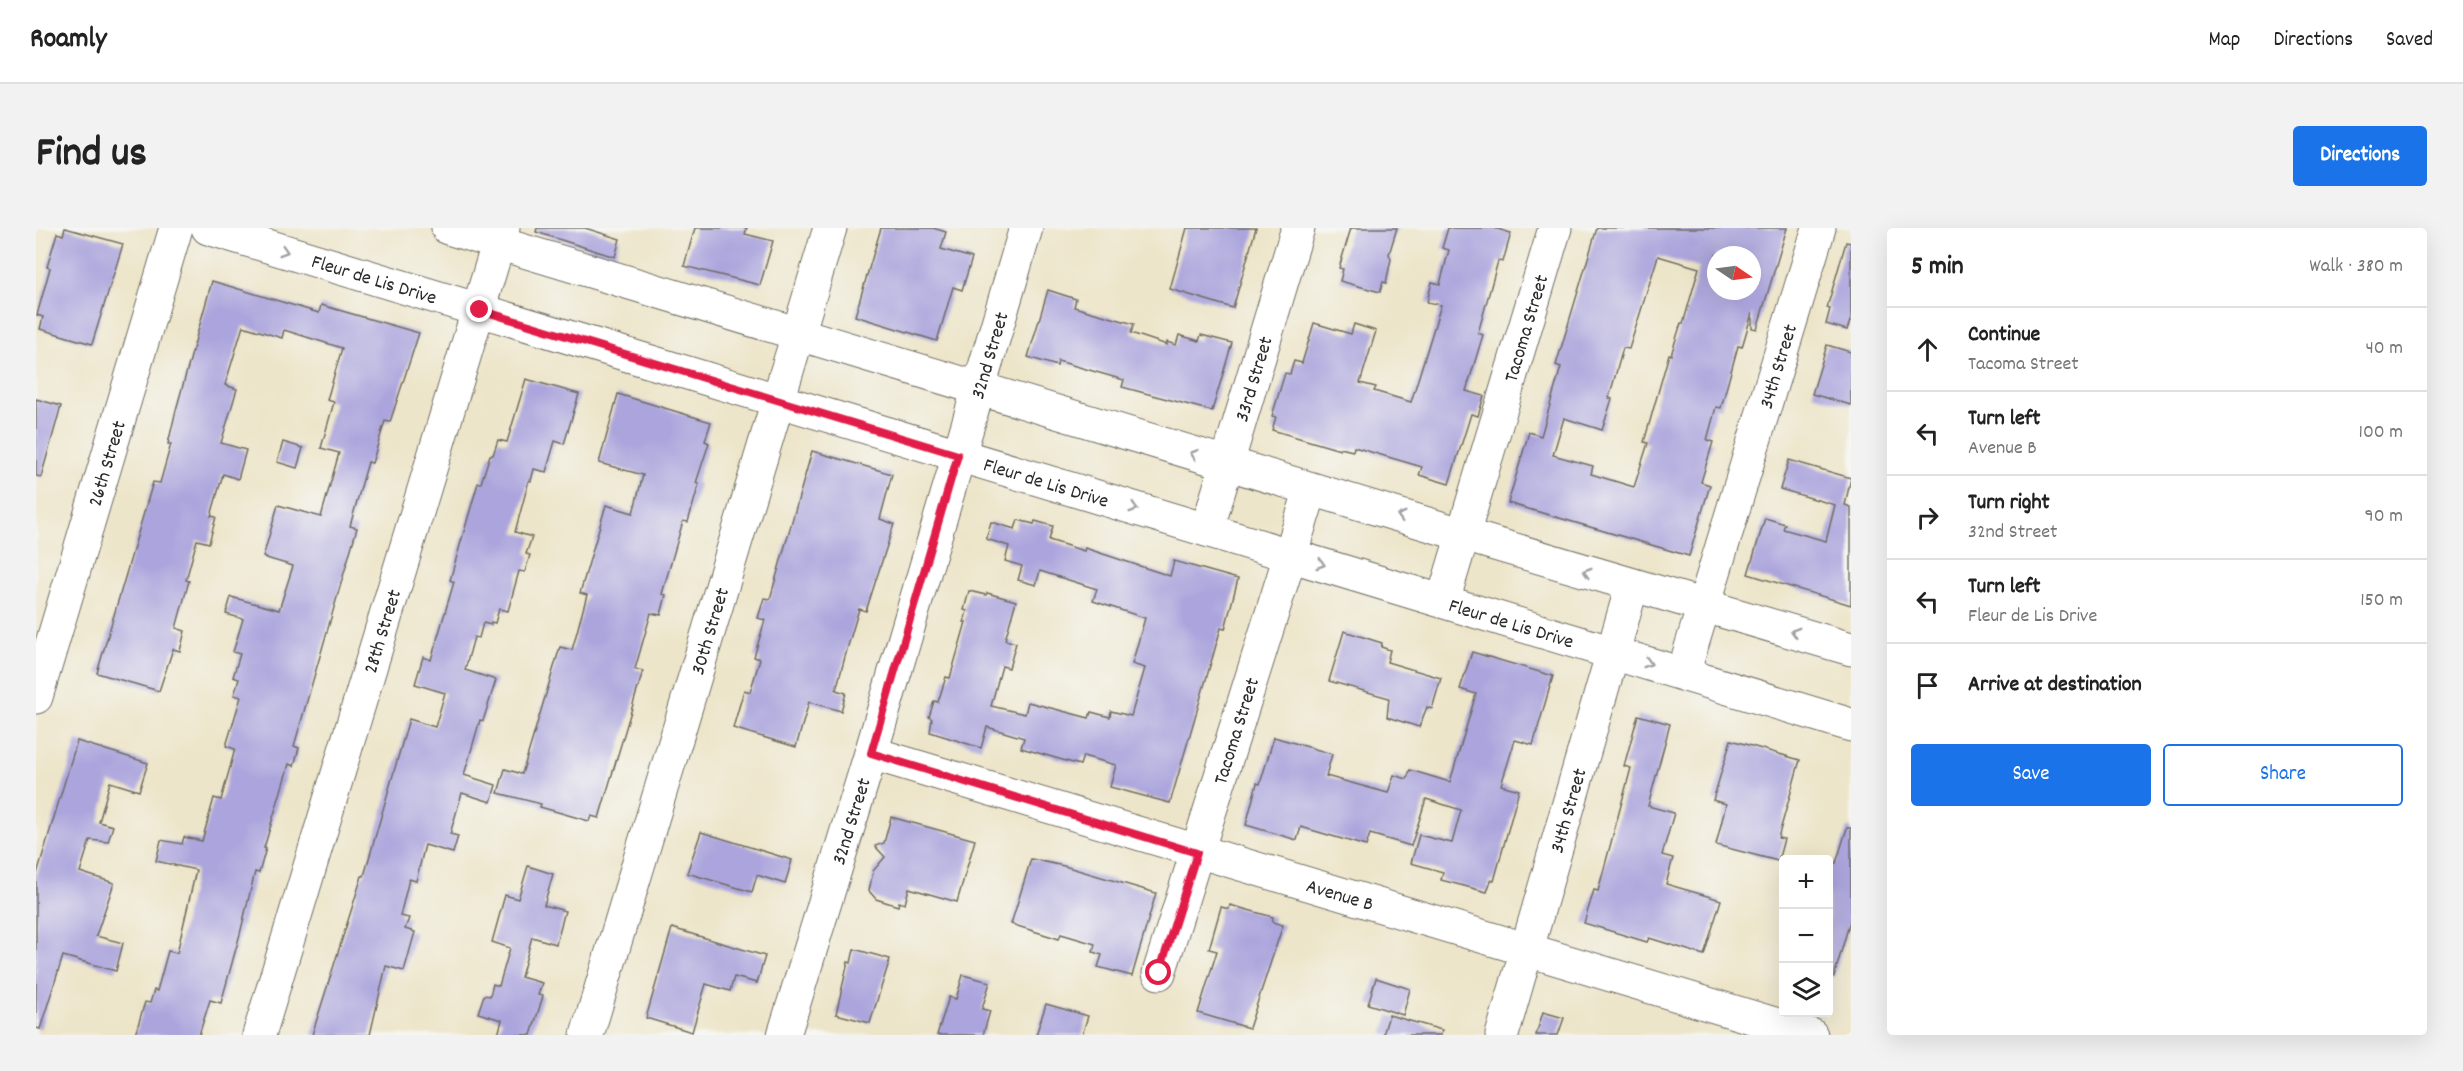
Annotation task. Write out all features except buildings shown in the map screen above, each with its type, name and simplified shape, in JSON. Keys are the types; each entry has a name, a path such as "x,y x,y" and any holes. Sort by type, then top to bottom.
{"street":[{"name":"26th Street","path":"36,697 177,228"},
{"name":"Fleur de Lis Drive","path":"208,228 1851,725"},
{"path":"448,228 501,236 799,335 1464,536 1851,649"},
{"name":"30th Street","path":"587,1035 830,228"},
{"name":"32nd Street","path":"784,1035 871,753 1026,228"},
{"name":"33rd Street","path":"1207,530 1298,228"},
{"name":"Tacoma Street","path":"1443,601 1556,228"},
{"name":"34th Street","path":"1683,674 1819,228"},
{"name":"28th Street","path":"259,1035 501,236"},
{"name":"Tacoma Street","path":"1159,973 1311,489"},
{"name":"34th Street","path":"1502,1035 1632,586"},
{"name":"Avenue B","path":"871,753 1197,853 1811,1035"}],"route":[{"path":"480,310 958,455 871,753 1197,853 1159,973"}]}
